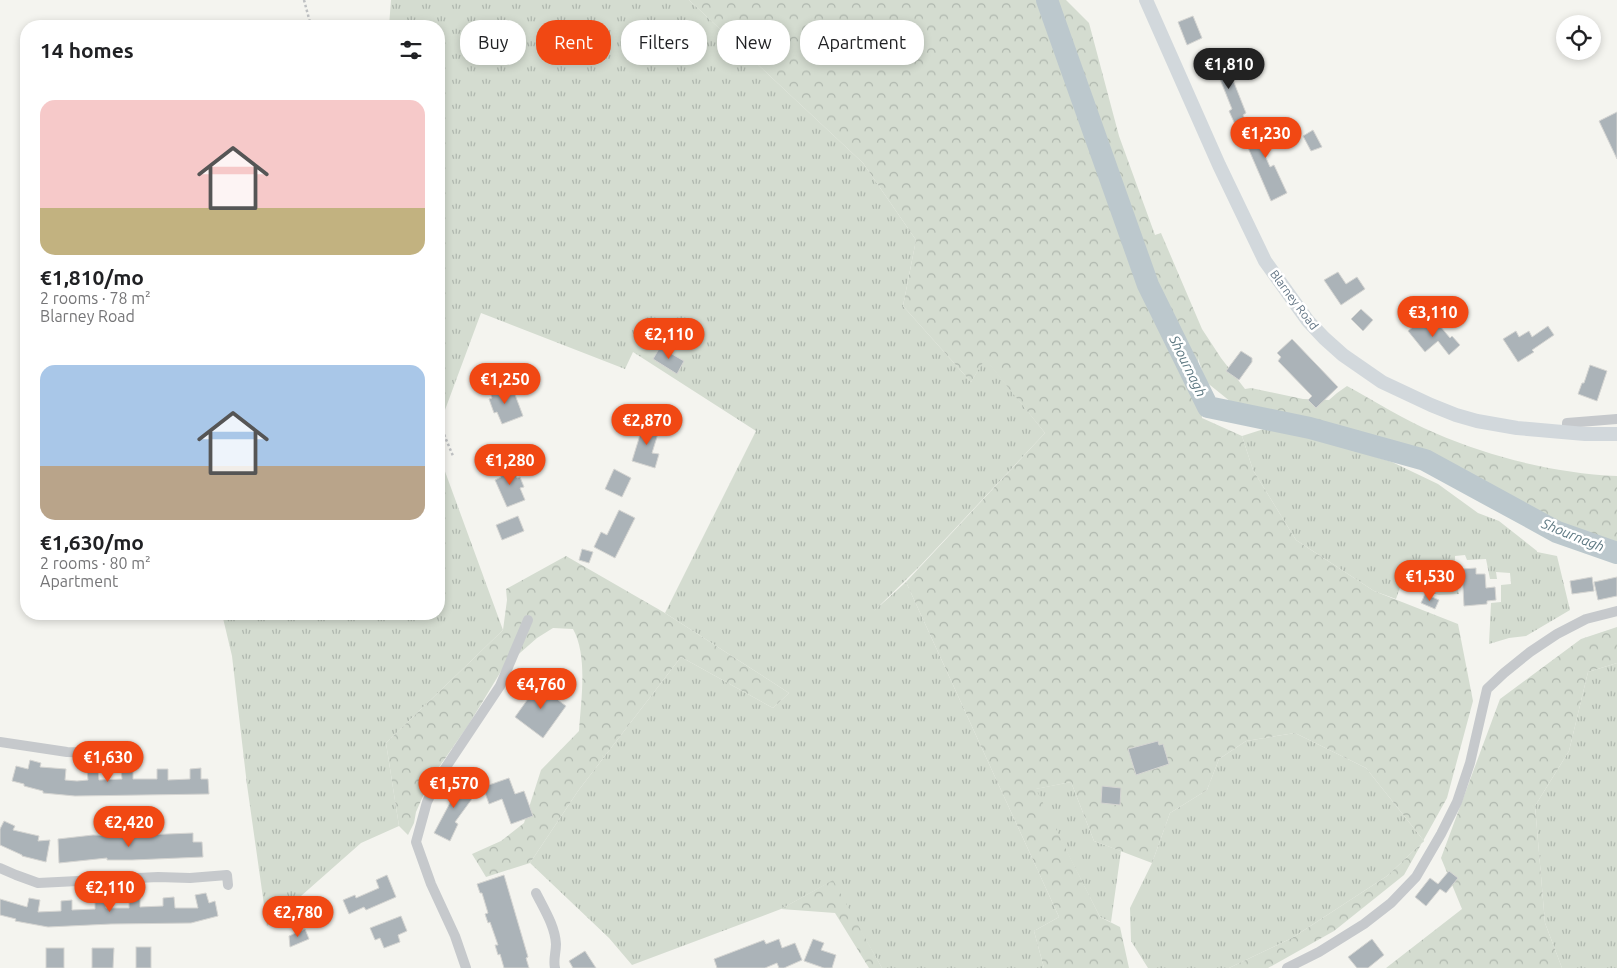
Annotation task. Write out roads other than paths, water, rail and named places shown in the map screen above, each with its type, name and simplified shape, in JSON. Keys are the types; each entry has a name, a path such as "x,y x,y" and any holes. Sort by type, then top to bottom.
{"main road":[{"name":"Blarney Road","path":"1146,0 1219,165 1265,261 1308,321 1324,338 1343,355 1382,382 1431,405 1477,422 1567,433 1617,434"}],"street":[{"path":"1567,433 1567,424 1617,419"},
{"path":"1287,968 1319,952 1364,924 1391,903 1416,877 1457,802 1470,763 1487,689 1504,672 1557,634 1586,619 1617,611"},
{"path":"466,968 431,884 416,842 423,814 435,786 500,686 528,620"},
{"path":"0,742 67,752 100,753"},
{"path":"0,868 16,876 38,883 227,875 228,885"},
{"path":"536,893 553,926 556,946 553,961 554,968"}],"waterway":[{"name":"Shournagh","path":"1047,0 1148,285 1208,407 1310,428 1425,460 1557,532 1617,553"}]}
